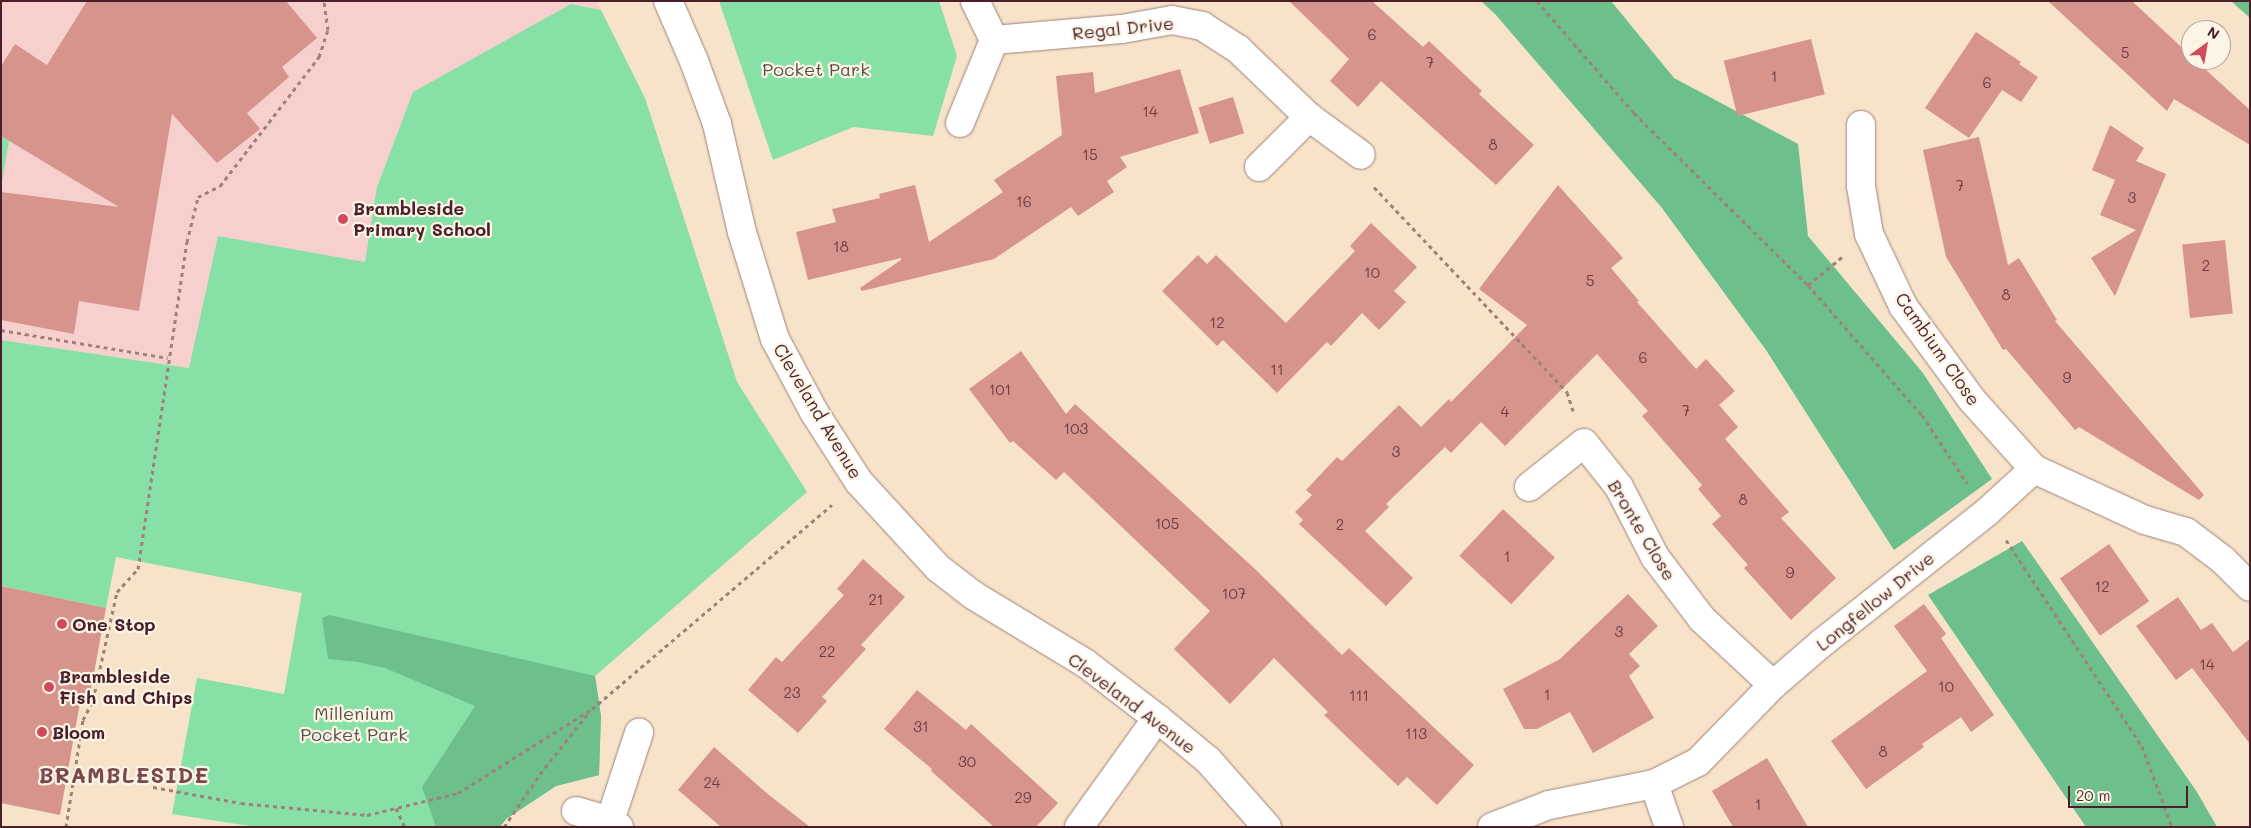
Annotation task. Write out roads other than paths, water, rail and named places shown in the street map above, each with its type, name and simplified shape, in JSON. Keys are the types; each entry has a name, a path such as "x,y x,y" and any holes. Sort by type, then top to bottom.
{"street":[{"name":"Cleveland Avenue","path":"668,1 694,61 717,124 742,232 775,339 814,412 859,482 938,568 973,596 1084,663 1157,718 1208,760 1267,827"},
{"path":"960,123 994,40 976,1"},
{"name":"Regal Drive","path":"994,40 1122,29 1172,20 1202,26 1238,49 1309,117 1361,155"},
{"path":"1259,167 1309,117"},
{"name":"Cambium Close","path":"1861,124 1861,186 1869,234 1903,306 1972,400 2034,469"},
{"name":"Bronte Close","path":"1529,487 1584,443 1619,487 1655,557 1702,619 1773,685"},
{"path":"2034,469 2145,520 2186,532 2223,560 2250,587"},
{"name":"Longfellow Drive","path":"1492,827 1549,805 1654,784 1698,762 1773,685 1823,642 1986,512 2034,469"},
{"path":"1079,827 1157,718"},
{"path":"576,811 615,824 639,732"},
{"path":"1654,784 1669,827"}],"place":[{"name":"Brambleside Primary School","path":"343,219"},
{"name":"One Stop","path":"62,624"},
{"name":"Brambleside Fish and Chips","path":"49,687"},
{"name":"Bloom","path":"42,732"}],"district":[{"name":"BRAMBLESIDE","path":"124,775"}],"park label":[{"name":"Pocket Park","path":"816,69"},
{"name":"Millenium Pocket Park","path":"354,724"}]}
